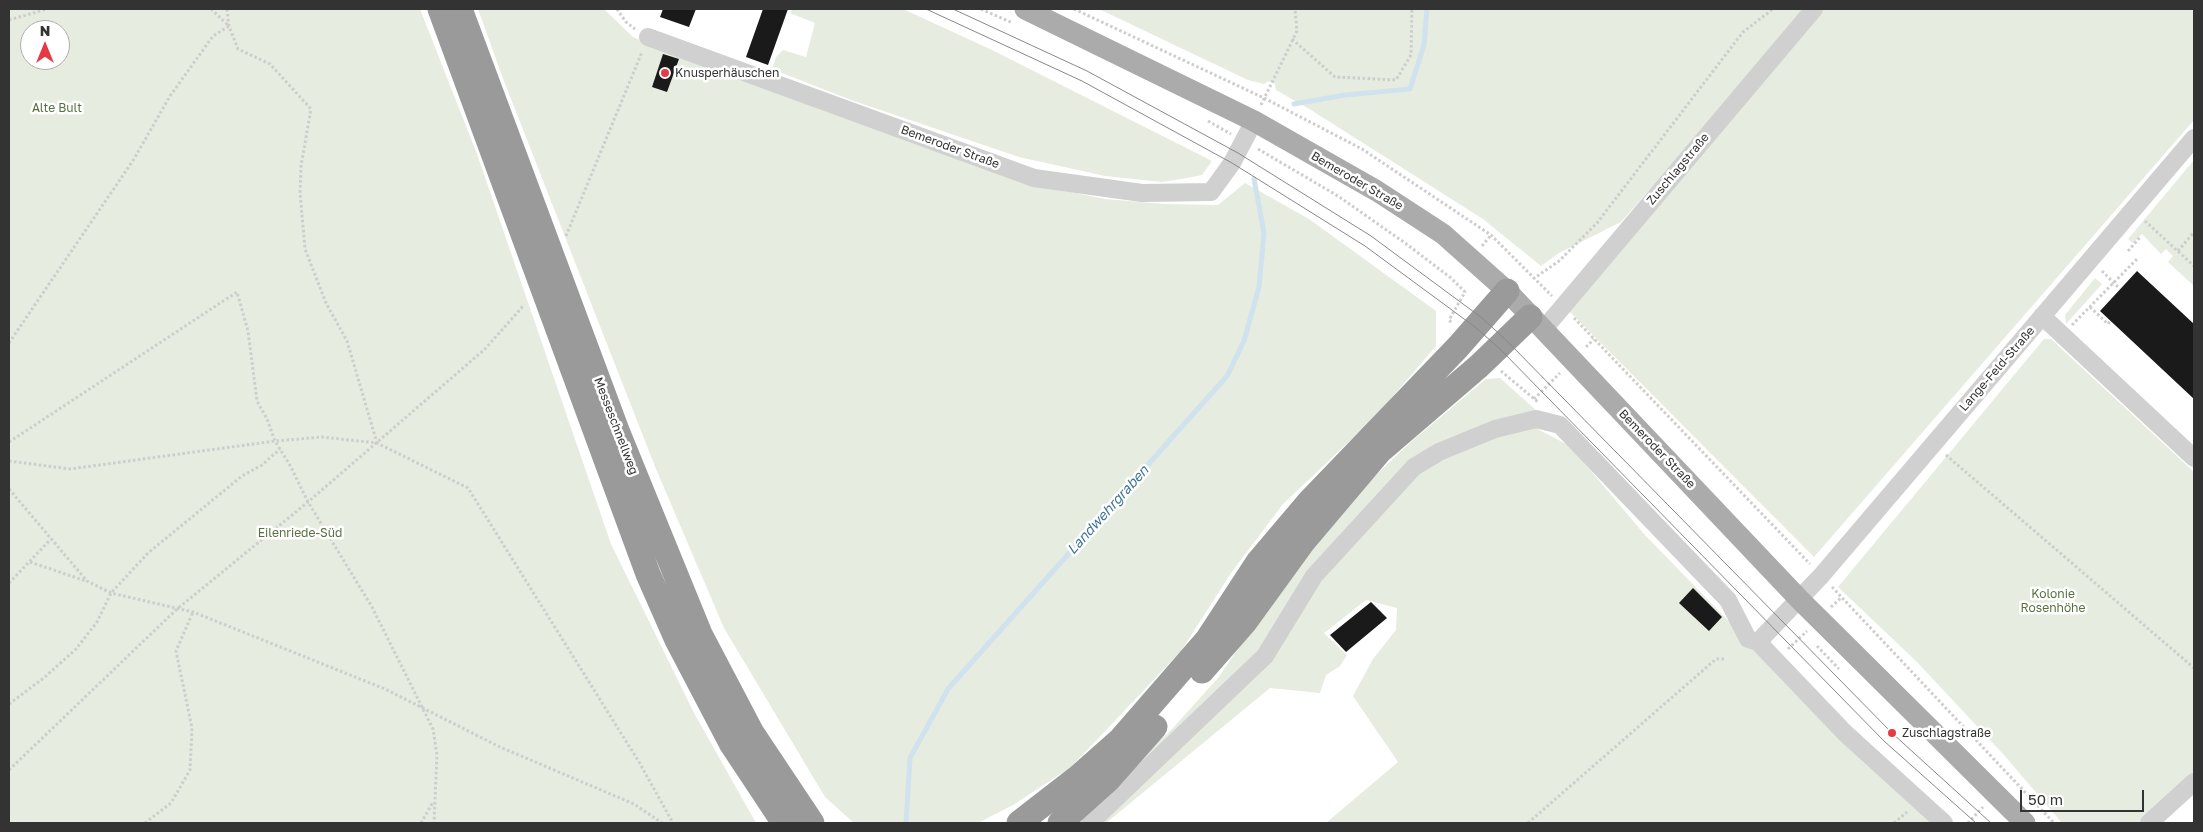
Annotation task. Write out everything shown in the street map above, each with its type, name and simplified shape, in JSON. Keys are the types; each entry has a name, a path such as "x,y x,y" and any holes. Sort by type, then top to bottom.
{"highway":[{"name":"Messeschnellweg","path":"440,9 648,574 677,640 731,742 790,813 812,823"},
{"name":"Messeschnellweg","path":"460,9 618,433 682,592 700,634 752,733 790,813"},
{"path":"1019,823 1077,778 1121,739 1207,640 1258,562 1308,503 1458,347 1506,291"},
{"path":"1060,823 1108,780 1153,729 1245,622 1303,542 1380,451 1479,366 1536,324"},
{"path":"790,813 822,823"}],"main road":[{"name":"Bemeroder Straße","path":"1025,9 1254,120 1377,191 1443,234 1506,291 1800,600 2025,823"}],"street":[{"name":"Zuschlagstraße","path":"1536,324 1814,9"},
{"name":"Bemeroder Straße","path":"648,38 1034,178 1132,191 1210,192 1232,163 1254,120"},
{"name":"Lange-Feld-Straße","path":"1758,642 1800,600 2194,138"},
{"path":"2042,316 2194,458"},
{"path":"1090,823 1265,656 1314,576 1414,467 1439,452 1495,429 1536,419 1560,425 1728,600 1748,639 1758,642 1845,733 1944,823"},
{"path":"2149,823 2194,782"}],"path":[{"path":"9,20 47,9"},
{"path":"211,9 230,26"},
{"path":"227,9 230,26 238,49 270,64 310,109 301,166 300,193 305,249 326,303 346,341 377,442"},
{"path":"566,236 648,38 626,22 617,9"},
{"path":"1254,120 1296,31 1295,9"},
{"path":"1292,39 1335,77 1396,80 1411,55 1412,9"},
{"path":"1533,279 1559,261 1597,223 1743,32 1773,9"},
{"path":"9,343 134,159 170,96 213,36 230,26"},
{"path":"1280,161 1345,202 1451,278"},
{"path":"2134,210 2194,266"},
{"path":"2178,251 2194,232"},
{"path":"2128,251 2141,236"},
{"path":"2062,336 2137,259"},
{"path":"2113,283 2120,289"},
{"path":"9,442 237,292 248,331 257,401 267,419 274,441 292,467 308,502 372,607 433,729 437,756 434,823"},
{"path":"9,770 177,609 308,502 493,342 524,305"},
{"path":"2090,306 2108,324 2110,321"},
{"path":"9,461 70,469 274,441 322,437 377,442 468,488 639,762 673,823"},
{"path":"1932,444 2194,668"},
{"path":"9,704 45,677 76,649 97,622 110,593 148,553 242,476 262,465 280,449"},
{"path":"9,489 86,581"},
{"path":"9,583 50,540"},
{"path":"30,562 86,581 110,593 193,612 385,689 500,747 634,804 662,823"},
{"path":"145,823 171,804 190,770 192,728 176,651 193,612"},
{"path":"1805,633 1839,668"},
{"path":"1528,823 1716,660 1725,660"},
{"path":"421,823 434,800"}],"green space":[{"name":"Eilenriede-Süd","path":"9,9 420,9 477,154 611,544 694,713 756,823 9,823"},
{"path":"478,9 604,9 633,37 660,49 1017,181 1105,199 1164,204 1218,205 1245,183 1309,219 1436,311 1436,346 1375,417 1283,504 1231,573 1181,651 1071,767 1013,805 978,823 854,823 825,797 724,628 656,469 502,76"},
{"path":"792,9 903,9 992,50 1212,161 1202,175 1162,182 1105,176 1019,157 851,100 772,69 776,57 783,50 806,57 815,23 790,13"},
{"path":"1099,9 1810,9 1621,222 1559,253 1541,266 1483,219 1311,110 1276,90 1275,84 1269,81 1264,84 1248,80"},
{"path":"1822,9 2194,9 2194,120 1814,557 1569,311"},
{"path":"2194,160 2194,286 2168,262 2173,256 2166,249 2161,254 2142,234 2133,243 2128,239"},
{"path":"2095,278 2102,284 2066,324 2065,315"},
{"name":"Kolonie Rosenhöhe","path":"2044,339 2051,339 2194,472 2194,775 2141,823 2062,823 2004,755 1917,662 1838,587"},
{"path":"1500,378 1538,412 1530,425 1570,446 1644,534 1842,738 1935,823 1326,823 1398,762 1353,696 1373,659 1396,630 1397,608 1366,600 1324,633 1347,655 1340,666 1326,675 1320,693 1270,688 1106,823 1074,823 1172,729 1218,678 1280,587 1343,506 1412,441 1486,379"}],"building":[{"path":"663,9 696,9 689,27 660,17"},
{"path":"763,9 788,9 768,65 746,57"},
{"name":"Knusperhäuschen","path":"663,54 679,59 667,92 652,87"},
{"path":"2137,271 2194,324 2194,399 2100,311"},
{"path":"1693,588 1722,617 1709,631 1679,603"},
{"path":"1371,602 1387,618 1346,652 1330,635"}],"waterway":[{"name":"Landwehrgraben","path":"1294,104 1345,95 1410,89 1424,45 1427,9"},
{"name":"Landwehrgraben","path":"906,823 910,758 948,689 1227,376 1244,341 1259,287 1264,233 1254,179"}],"tram line":[{"path":"926,9 1082,81 1232,163 1365,246 1475,327 1499,348 1884,741 1976,823"},
{"path":"953,9 1087,71 1238,153 1371,236 1482,318 1507,341 1892,733 1991,823"}],"place":[{"name":"Knusperhäuschen","path":"665,73"},
{"name":"Zuschlagstraße","path":"1892,733"}],"park label":[{"name":"Alte Bult","path":"57,108"}]}
